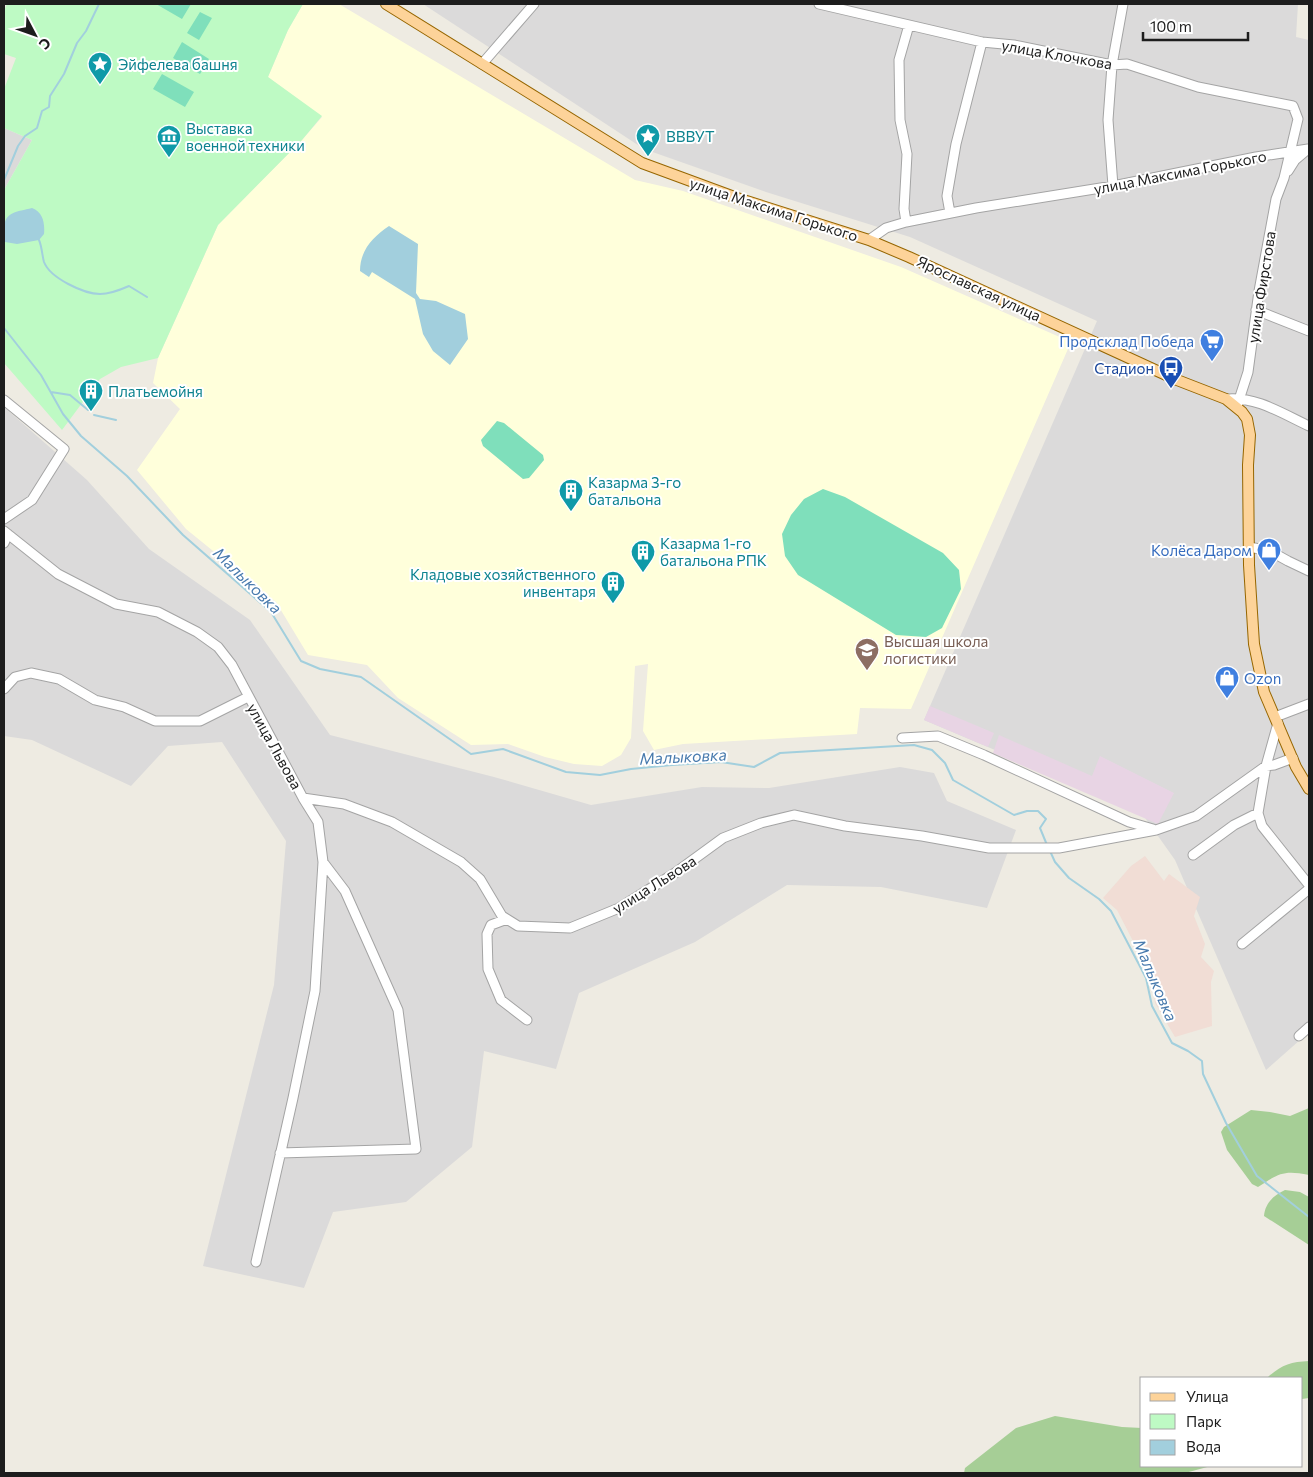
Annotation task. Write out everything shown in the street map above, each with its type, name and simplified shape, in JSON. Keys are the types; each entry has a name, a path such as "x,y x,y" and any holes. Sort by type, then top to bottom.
{"main road":[{"name":"улица Максима Горького","path":"387,4 642,163 737,198 869,240"},
{"name":"Ярославская улица","path":"869,240 1177,380 1226,399 1239,402"},
{"path":"1239,402 1247,419 1250,435 1248,464 1249,547 1254,644 1264,692 1292,758 1309,789"}],"street":[{"path":"482,64 534,4"},
{"name":"улица Клочкова","path":"819,4 982,42 1014,45 1112,65 1127,64 1198,87 1293,106 1298,120 1290,152"},
{"path":"1113,186 1108,120 1112,65 1123,4"},
{"path":"906,222 904,209 907,154 900,120 899,60 909,25"},
{"path":"950,213 946,196 956,144 982,42"},
{"path":"1284,178 1295,160 1309,148"},
{"name":"улица Максима Горького","path":"869,240 886,228 906,222 1113,186 1309,148"},
{"path":"1284,178 1290,152"},
{"name":"улица Фирстова","path":"1239,402 1248,372 1256,310 1276,198 1284,178"},
{"path":"1256,310 1309,331"},
{"path":"4,400 64,449 32,500 4,519"},
{"path":"1239,402 1262,404 1309,426"},
{"path":"4,543 6,532"},
{"name":"улица Львова","path":"6,532 58,574 116,604 158,612 197,632 218,647 232,665 303,798 344,804 392,822 461,862 480,879 502,916 518,926 570,928 619,908 675,873 723,838 762,823 794,814 845,826 922,836 989,848 1059,848 1156,830 1196,816 1266,766 1292,758"},
{"path":"1249,547 1270,551 1309,571"},
{"path":"4,689 15,677 31,673 60,679 95,700 124,707 155,721 200,721 248,697"},
{"path":"1309,704 1276,720 1258,813 1262,826 1309,885"},
{"path":"902,738 938,736 1121,818 1156,830"},
{"path":"256,1262 314,991 323,862 318,822 303,798"},
{"path":"1193,855 1234,824 1258,813"},
{"path":"280,1153 416,1149 398,1010 345,891 323,862"},
{"path":"1242,944 1309,889"},
{"path":"507,919 491,925 487,934 488,969 501,1000 527,1020"},
{"path":"1299,1036 1309,1027"}],"shaded area":[{"path":"303,4 339,4 635,180 683,191 901,267 1071,342 911,709 860,708 857,734 683,744 654,750 643,731 648,664 635,666 631,738 621,755 602,766 574,764 545,757 508,744 471,745 398,698 367,665 308,655 276,602 186,529 137,470 180,409 153,383 158,358 218,225 302,140 322,117 268,77 288,30"},
{"path":"423,4 1298,4 1296,37 1309,40 1309,1032 1266,1070 1175,860 1141,812 924,720 1097,321 910,237 766,192 644,149"},
{"path":"4,128 32,140 4,190"},
{"path":"4,407 87,480 149,549 250,620 330,735 494,777 591,805 702,787 769,788 900,767 934,773 947,801 1016,830 987,908 881,887 787,885 695,942 579,993 556,1069 484,1051 472,1147 406,1202 333,1212 304,1288 203,1266 274,985 286,841 222,742 168,746 131,786 32,740 4,736"},
{"path":"930,706 994,733 988,747 924,720"},
{"path":"999,735 1092,776 1100,756 1174,793 1158,824 993,753"},
{"path":"1145,856 1164,881 1169,874 1200,897 1194,916 1205,944 1201,957 1214,971 1211,982 1212,1026 1175,1037 1155,1003 1152,978 1117,910 1103,898 1131,866"}],"green space":[{"path":"7,4 303,4 288,30 268,77 322,116 302,140 218,225 158,358 121,367 100,379 62,430 4,363 4,190 32,140 4,128 4,89 16,58 4,54 4,11"},
{"path":"156,4 191,4 182,19"},
{"path":"200,12 212,18 199,40 187,33"},
{"path":"182,42 209,59 200,74 173,58"},
{"path":"162,74 194,92 185,107 153,89"},
{"path":"497,421 504,423 543,455 544,460 529,478 523,479 483,446 481,440"},
{"path":"823,489 845,497 943,553 959,570 961,589 942,628 926,637 896,635 798,575 785,556 782,534 791,515 804,499"},
{"path":"1309,1108 1309,1175 1287,1173 1277,1176 1258,1187 1252,1184 1227,1150 1221,1132 1224,1127 1251,1110 1290,1116"},
{"path":"1285,1190 1300,1192 1309,1197 1309,1245 1264,1216 1266,1207 1271,1200"},
{"path":"1309,1361 1309,1398 1303,1399 1303,1377 1268,1377 1286,1365"},
{"path":"1055,1416 1122,1427 1140,1428 1140,1467 1207,1467 1185,1473 964,1473 965,1468 1016,1428"}],"water":[{"path":"32,208 41,215 44,234 39,240 17,244 5,242 6,219 12,213"},
{"path":"389,226 418,244 416,293 420,299 436,301 465,314 468,339 450,365 433,351 423,334 415,299 372,272 369,277 360,271 362,257 368,245"}],"waterway":[{"path":"4,180 18,146 25,136 37,128 42,111 49,107 50,96 64,74 77,43 86,31 99,4"},
{"path":"39,240 47,268 68,284 85,291 100,294 111,293 129,286 147,297"},
{"name":"Малыковка","path":"4,328 41,375 63,414 81,436 127,476 183,535 271,612 301,661 320,669 361,677 471,754 503,749 566,772 600,775 631,769 721,762 754,767 780,753 914,745 932,750 945,763 953,780 1014,815 1027,811 1038,811 1046,819 1040,828 1047,845"},
{"path":"51,392 70,395 88,410"},
{"path":"94,415 116,420"},
{"name":"Малыковка","path":"1050,851 1055,862 1069,878 1099,899 1111,911 1146,978 1152,1006 1172,1043 1202,1061 1203,1074 1226,1123 1257,1176 1309,1217"}],"place":[{"name":"Эйфелева башня","path":"100,85"},
{"name":"ВВВУТ","path":"648,157"},
{"name":"Выставка военной техники","path":"169,158"},
{"name":"Продсклад Победа","path":"1212,362"},
{"name":"Стадион","path":"1171,389"},
{"name":"Платьемойня","path":"91,412"},
{"name":"Казарма 3-го батальона","path":"571,512"},
{"name":"Колёса Даром","path":"1269,571"},
{"name":"Казарма 1-го батальона РПК","path":"643,573"},
{"name":"Кладовые хозяйственного инвентаря","path":"613,604"},
{"name":"Высшая школа логистики","path":"867,671"},
{"name":"Ozon","path":"1227,699"}]}
